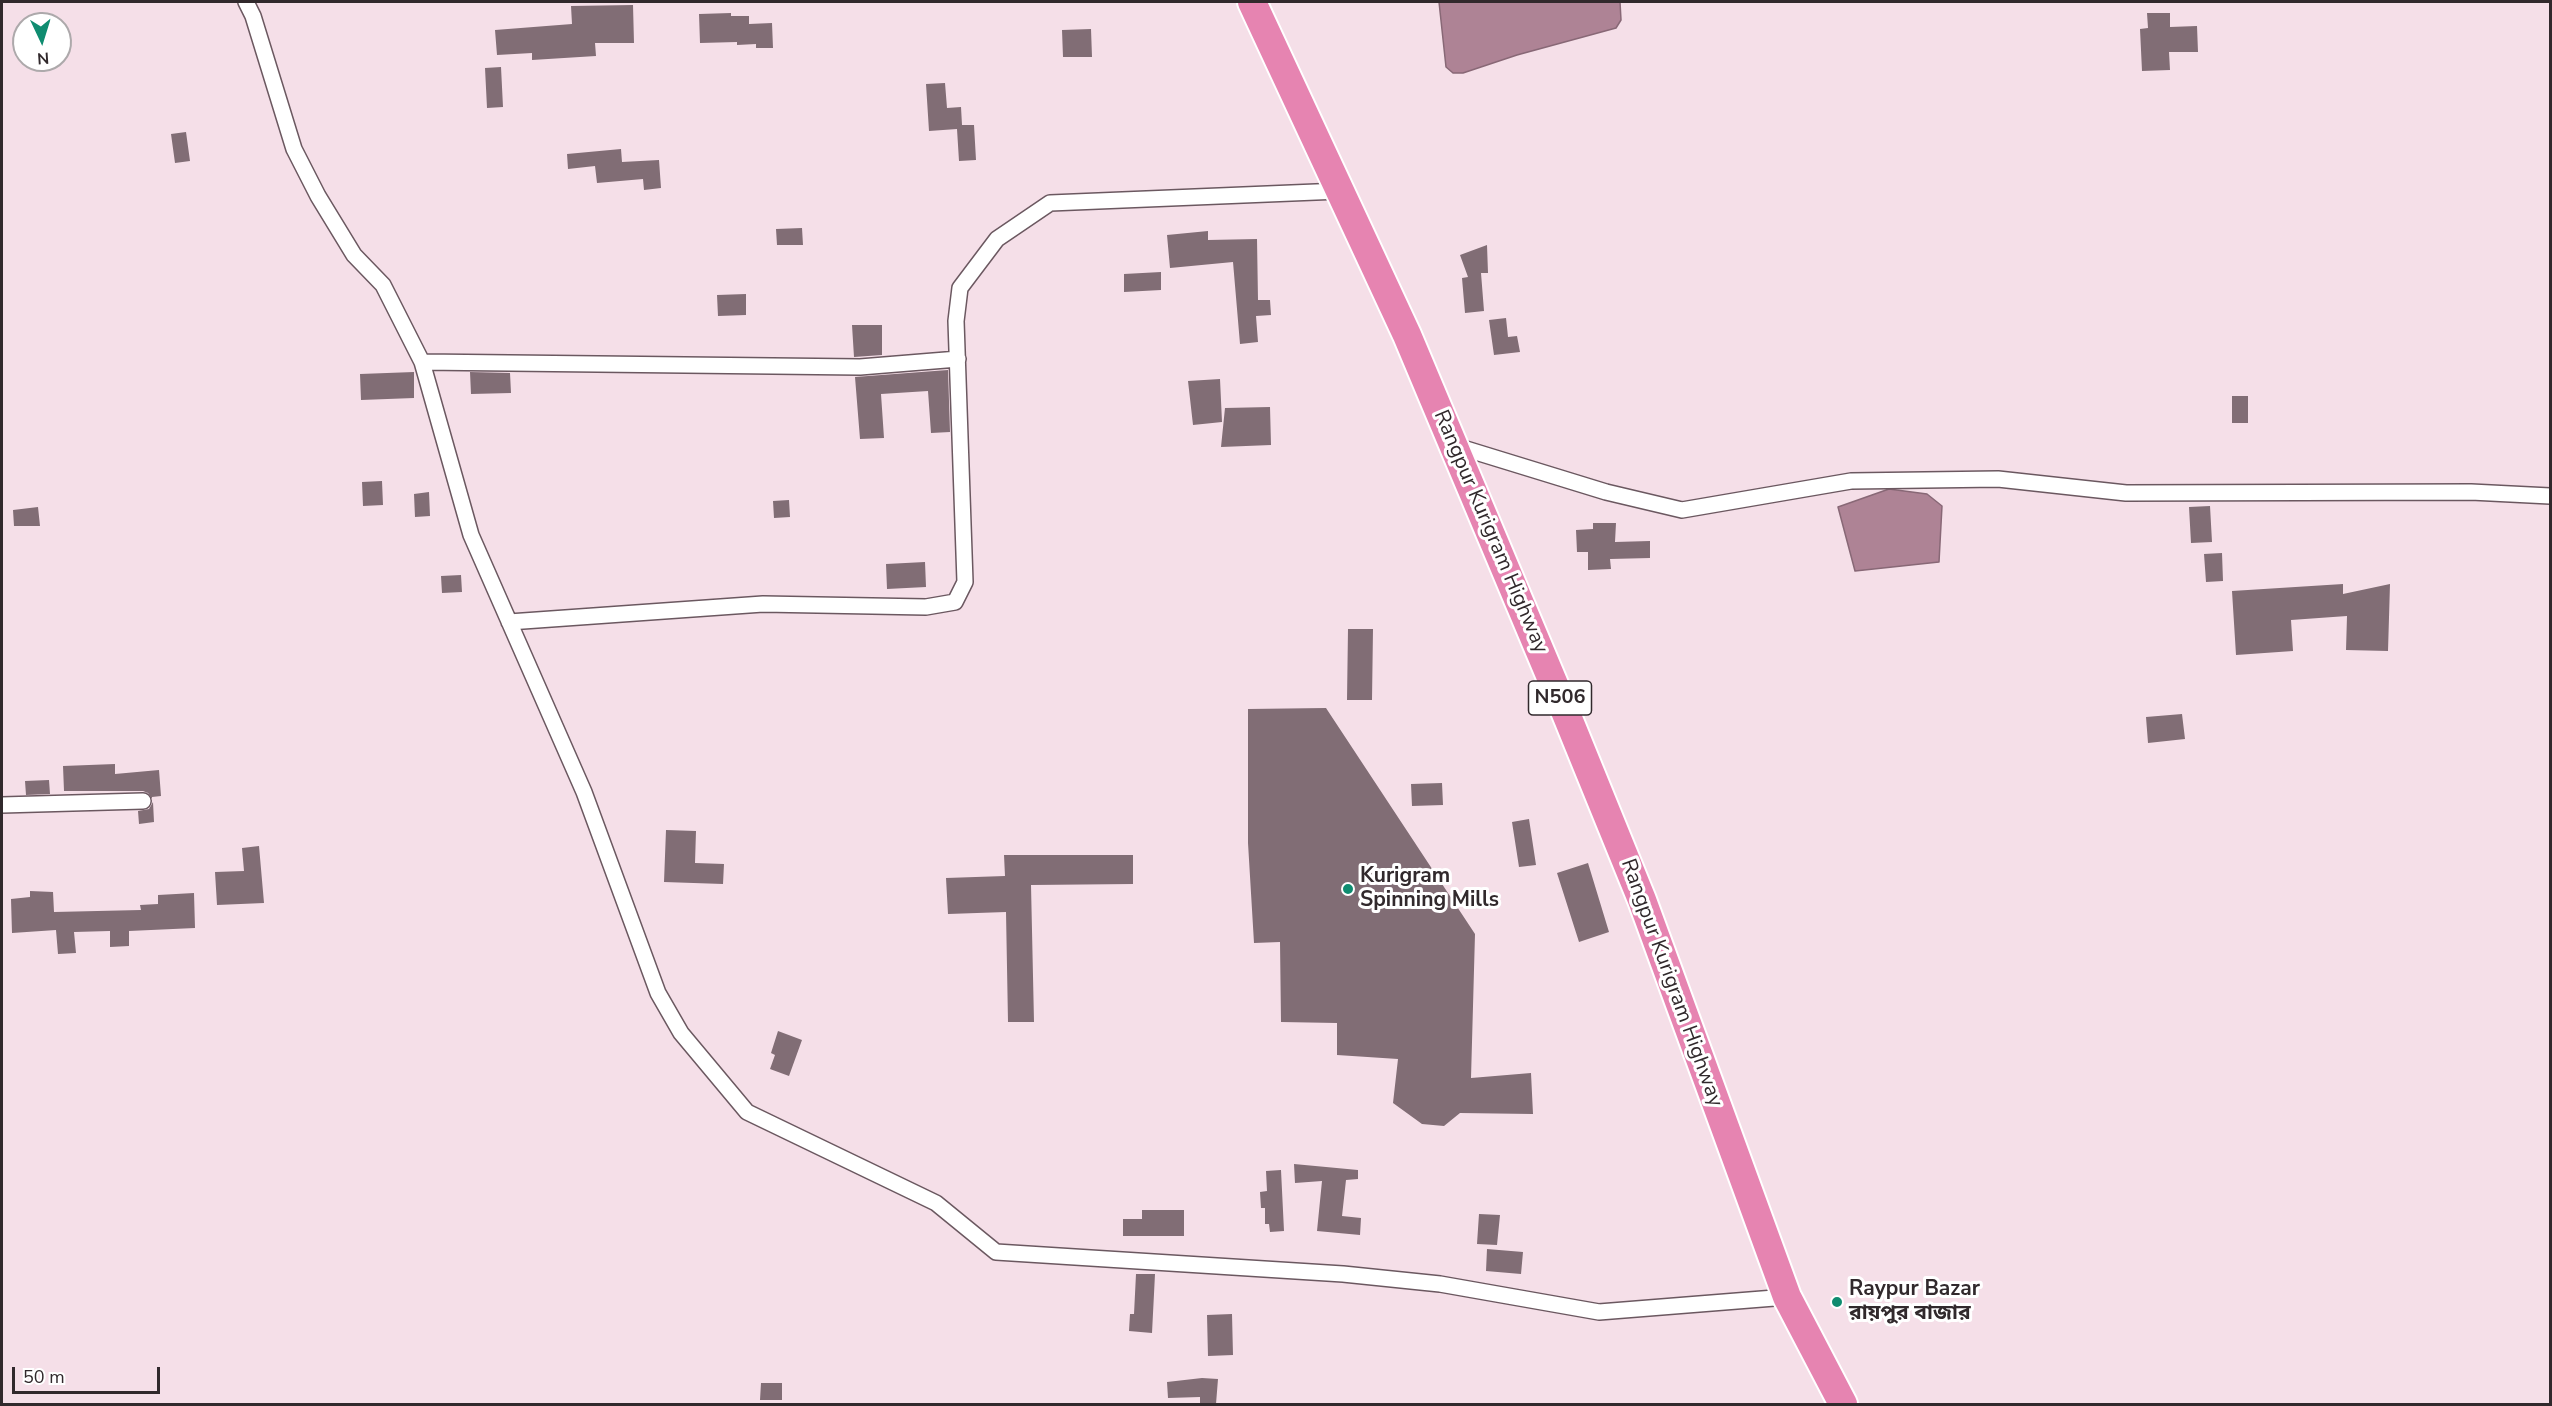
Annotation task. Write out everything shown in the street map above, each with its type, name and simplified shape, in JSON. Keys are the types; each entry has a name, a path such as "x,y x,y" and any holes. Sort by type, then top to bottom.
{"highway":[{"name":"Rangpur Kurigram Highway","path":"1252,2 1407,335 1642,900 1787,1297 1843,1404"}],"street":[{"path":"246,2 253,16 294,149 318,196 354,255 383,285 422,362 471,536 584,792 658,993 681,1033 747,1113 936,1203 996,1252 1343,1274 1440,1284 1599,1312 1787,1297"},
{"path":"509,622 763,604 926,607 955,602 965,582 956,321 960,288 997,238 1050,203 1340,191"},
{"path":"422,362 860,367 958,359"},
{"path":"1453,445 1606,492 1682,510 1851,481 1998,479 2126,493 2471,492 2550,496"},
{"path":"2,805 143,801"}],"shaded area":[{"path":"1439,2 1620,2 1621,20 1616,28 1517,55 1463,73 1453,73 1446,67"},
{"path":"1889,489 1927,494 1942,506 1939,562 1855,571 1838,507"}],"building":[{"path":"633,5 634,43 595,43 596,56 532,60 532,53 497,55 495,30 572,24 571,6"},
{"path":"731,13 731,16 749,16 749,24 772,23 773,48 756,48 756,44 737,45 737,42 700,43 699,14"},
{"path":"2147,13 2170,13 2170,27 2197,26 2198,52 2169,52 2170,70 2142,71 2140,29 2148,28"},
{"path":"1091,29 1092,57 1063,57 1062,30"},
{"path":"501,67 503,107 487,108 485,68"},
{"path":"945,83 947,108 961,107 962,125 974,125 976,160 959,161 957,129 929,131 926,84"},
{"path":"186,132 190,161 175,163 171,134"},
{"path":"621,149 622,162 659,160 661,188 644,190 643,179 597,183 595,166 568,169 567,154"},
{"path":"802,228 803,245 777,245 776,229"},
{"path":"1208,231 1208,240 1257,239 1258,300 1270,300 1271,315 1256,316 1258,342 1240,344 1233,262 1170,268 1167,235"},
{"path":"1487,245 1488,273 1481,273 1484,311 1465,313 1462,278 1468,277 1460,255"},
{"path":"1161,272 1161,290 1124,292 1124,274"},
{"path":"746,294 746,315 718,316 717,295"},
{"path":"1506,318 1508,337 1517,336 1520,352 1494,355 1489,320"},
{"path":"852,325 882,325 882,355 854,357"},
{"path":"948,370 950,432 931,433 928,391 881,394 884,438 860,439 855,377"},
{"path":"414,372 414,398 361,400 360,374"},
{"path":"470,372 510,373 511,393 471,394"},
{"path":"1220,379 1222,422 1193,425 1188,381"},
{"path":"2232,396 2248,396 2248,423 2232,423"},
{"path":"1270,407 1271,445 1221,447 1225,408"},
{"path":"382,481 383,505 363,506 362,482"},
{"path":"429,492 430,516 415,517 414,494"},
{"path":"789,500 790,517 774,518 773,501"},
{"path":"2210,506 2212,542 2191,543 2189,507"},
{"path":"38,507 40,526 14,526 13,510"},
{"path":"1593,523 1616,523 1615,542 1650,541 1650,558 1610,559 1611,569 1588,570 1588,552 1577,552 1576,530 1593,529"},
{"path":"2222,553 2223,581 2206,582 2204,554"},
{"path":"925,562 926,587 887,589 886,564"},
{"path":"461,575 462,592 442,593 441,576"},
{"path":"2343,584 2343,594 2390,584 2388,651 2346,650 2347,616 2291,620 2293,651 2236,655 2232,591"},
{"path":"1348,629 1373,629 1372,700 1347,700"},
{"name":"Kurigram Spinning Mills","path":"1326,708 1475,934 1471,1078 1531,1073 1533,1114 1460,1113 1444,1126 1422,1124 1393,1103 1398,1059 1337,1055 1337,1023 1281,1022 1280,942 1254,943 1248,843 1248,709"},
{"path":"2182,714 2185,739 2148,743 2146,717"},
{"path":"115,764 115,774 159,770 161,796 152,797 152,799 148,793 143,791 64,791 63,766"},
{"path":"49,780 50,794 26,795 25,781"},
{"path":"1442,783 1443,805 1412,806 1411,784"},
{"path":"153,802 154,822 139,824 138,811 149,809"},
{"path":"1529,819 1536,865 1519,867 1512,822"},
{"path":"666,830 696,831 695,863 724,864 723,884 664,882"},
{"path":"259,846 264,903 217,905 215,872 244,871 242,848"},
{"path":"1004,855 1133,855 1133,884 1031,885 1034,1022 1008,1022 1006,912 948,914 946,878 1005,876"},
{"path":"1588,863 1609,932 1579,942 1557,873"},
{"path":"30,891 53,892 54,912 141,910 140,905 158,904 158,895 194,893 195,928 129,931 129,946 110,947 110,931 74,932 76,953 58,954 56,930 12,933 11,899 30,897"},
{"path":"778,1031 802,1040 789,1076 770,1069 775,1055 771,1053"},
{"path":"1294,1164 1358,1170 1358,1179 1346,1180 1342,1216 1361,1218 1360,1235 1317,1231 1322,1181 1295,1183"},
{"path":"1281,1170 1284,1231 1270,1232 1269,1224 1265,1224 1265,1208 1261,1208 1260,1192 1267,1191 1266,1171"},
{"path":"1142,1210 1184,1210 1184,1236 1123,1236 1123,1219 1142,1219"},
{"path":"1479,1214 1500,1215 1497,1245 1477,1244"},
{"path":"1487,1249 1523,1252 1521,1274 1486,1271"},
{"path":"1136,1274 1155,1274 1152,1333 1129,1331 1130,1314 1134,1314"},
{"path":"1232,1314 1233,1355 1208,1356 1207,1315"},
{"path":"1202,1378 1218,1379 1216,1404 1200,1404 1200,1397 1168,1398 1167,1382"},
{"path":"761,1383 782,1383 782,1400 760,1400"}],"place":[{"name":"Kurigram Spinning Mills","path":"1348,889"},
{"name":"Raypur Bazar রায়পুর বাজার","path":"1837,1302"}]}
